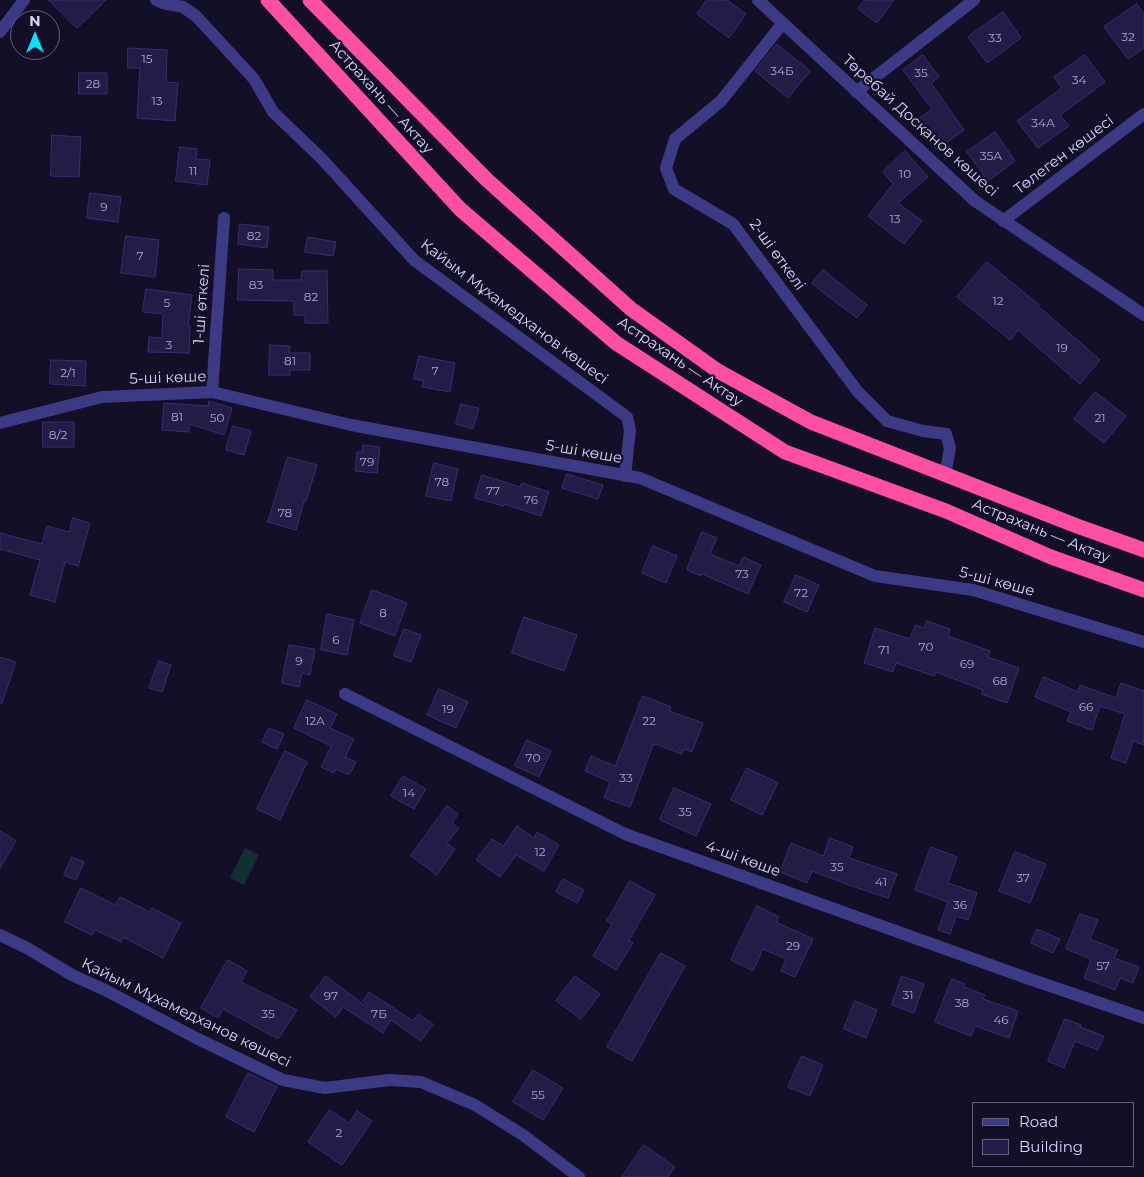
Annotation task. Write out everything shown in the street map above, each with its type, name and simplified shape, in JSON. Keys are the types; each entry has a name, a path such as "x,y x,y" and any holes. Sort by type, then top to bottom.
{"highway":[{"name":"Астрахань — Актау","path":"268,0 460,209 616,343 785,452 946,511 1051,557 1144,590"},
{"name":"Астрахань — Актау","path":"310,0 486,179 631,309 718,371 811,422 1077,526 1144,550"}],"street":[{"path":"0,32 24,0"},
{"name":"Қайым Мұхамедханов көшесi","path":"156,0 183,7 196,16 254,80 273,112 322,159 414,260 627,417 630,430 625,476"},
{"name":"Төребай Досқанов көшесі","path":"758,0 974,201 1144,315"},
{"path":"856,92 974,0"},
{"name":"2-ші өткелі","path":"783,23 721,101 675,139 666,168 674,189 734,224 858,392 887,421 923,431 946,434 950,448 945,475"},
{"name":"Төлеген көшесі","path":"1003,221 1144,114"},
{"name":"1-ші өткелі","path":"212,392 224,218"},
{"name":"5-шi көше","path":"0,424 102,397 212,392 351,425 640,478 874,576 973,590 1144,642"},
{"name":"4-шi көше","path":"346,694 625,834 1021,976 1144,1018"},
{"name":"Қайым Мұхамедханов көшесi","path":"0,935 27,948 72,975 105,990 198,1040 283,1080 324,1088 389,1080 421,1082 475,1105 523,1135 579,1177"}],"green space":[{"path":"245,848 259,855 244,885 230,878"}],"building":[{"path":"49,0 106,0 77,28"},
{"path":"707,0 727,0 746,14 729,38 697,14"},
{"path":"865,0 894,0 877,23 858,9"},
{"path":"1137,4 1144,14 1144,48 1128,59 1104,27"},
{"path":"1003,12 1021,38 987,63 968,37"},
{"path":"777,44 810,71 788,98 755,71"},
{"path":"128,48 167,50 166,82 178,83 175,121 137,118 140,68 128,68"},
{"path":"923,55 939,77 931,83 964,130 936,150 916,121 932,109 903,70"},
{"path":"1085,55 1105,82 1060,115 1069,126 1038,148 1017,121 1062,88 1054,77"},
{"path":"79,73 107,73 107,94 79,94"},
{"path":"995,132 1015,161 988,181 967,152"},
{"path":"52,135 81,137 79,177 51,176"},
{"path":"180,147 197,149 196,159 210,160 207,185 176,181"},
{"path":"905,151 928,177 898,203 922,221 904,244 868,216 893,184 883,172"},
{"path":"90,193 121,197 118,222 87,218"},
{"path":"240,224 269,227 267,248 238,244"},
{"path":"126,236 159,240 155,277 121,273"},
{"path":"308,237 336,242 333,256 305,252"},
{"path":"987,262 1039,305 1100,360 1080,384 1018,330 1010,340 957,297"},
{"path":"239,269 273,270 273,280 301,280 302,271 327,271 328,323 305,323 305,315 294,315 294,301 238,300"},
{"path":"823,270 867,305 857,318 812,284"},
{"path":"146,289 192,295 188,326 190,326 189,353 148,352 149,337 162,338 163,314 143,312"},
{"path":"270,345 290,346 289,353 310,353 310,370 290,370 290,375 269,375"},
{"path":"419,356 455,363 450,392 422,387 424,381 414,379"},
{"path":"51,360 86,361 85,386 50,384"},
{"path":"1095,392 1126,416 1104,443 1074,419"},
{"path":"209,401 232,408 224,435 190,424 189,432 162,430 164,403 208,406"},
{"path":"461,404 479,408 473,429 456,424"},
{"path":"43,422 74,422 74,447 43,447"},
{"path":"233,426 251,431 244,455 226,450"},
{"path":"363,445 380,447 377,473 355,471 357,452 362,452"},
{"path":"288,457 317,465 296,530 268,522"},
{"path":"434,463 458,469 451,501 426,496"},
{"path":"567,474 603,485 598,499 562,488"},
{"path":"482,475 520,487 522,483 549,492 541,516 504,504 504,506 475,498"},
{"path":"73,518 90,523 78,566 65,562 55,602 30,595 40,560 0,549 0,533 42,544 47,526 69,532"},
{"path":"702,532 717,538 710,554 739,566 743,557 761,565 748,594 702,574 701,576 687,570"},
{"path":"653,546 677,556 666,583 642,573"},
{"path":"796,575 819,585 807,612 784,602"},
{"path":"372,590 407,603 395,636 360,623"},
{"path":"327,614 354,620 347,655 321,650"},
{"path":"524,617 577,635 564,671 512,653"},
{"path":"927,621 950,629 948,636 990,651 988,657 1019,668 1007,703 981,694 983,690 936,672 934,676 896,663 893,672 864,663 875,628 910,639 915,625 924,628"},
{"path":"404,629 421,635 411,662 394,656"},
{"path":"289,645 315,649 310,675 302,673 299,687 282,683"},
{"path":"0,657 16,662 2,703 0,703"},
{"path":"159,661 171,665 162,692 149,688"},
{"path":"1044,677 1078,692 1080,685 1116,698 1121,683 1144,691 1144,745 1133,741 1126,763 1111,758 1125,714 1100,706 1092,730 1067,721 1071,712 1035,697"},
{"path":"439,689 468,702 456,728 427,715"},
{"path":"643,696 671,707 669,711 703,723 692,752 684,749 682,754 655,744 653,745 630,807 604,798 610,782 585,771 591,756 615,766"},
{"path":"307,700 337,714 330,728 354,739 345,757 356,762 349,775 336,769 334,773 321,767 331,746 294,728"},
{"path":"269,728 284,734 277,749 262,742"},
{"path":"527,740 551,751 539,777 515,766"},
{"path":"285,751 307,762 280,820 257,809"},
{"path":"747,768 778,783 762,815 731,800"},
{"path":"403,776 426,789 414,809 391,796"},
{"path":"674,788 711,804 696,836 660,820"},
{"path":"447,806 458,814 452,823 459,828 447,843 455,849 437,875 411,856"},
{"path":"517,826 534,838 537,832 559,845 544,871 516,855 500,877 476,860 492,839 503,846"},
{"path":"0,831 16,841 0,868"},
{"path":"830,838 853,847 849,858 897,874 888,898 812,871 807,883 780,872 791,843 823,856"},
{"path":"931,847 957,857 948,883 977,893 968,920 956,916 950,934 938,930 948,902 915,890"},
{"path":"1015,852 1046,864 1030,903 999,891"},
{"path":"72,857 84,862 76,880 64,875"},
{"path":"563,879 584,890 577,903 556,892"},
{"path":"630,881 655,895 629,940 633,943 616,970 593,956 612,924 607,921"},
{"path":"81,888 115,905 120,897 150,912 152,908 181,923 163,958 123,937 121,942 95,930 92,935 65,922"},
{"path":"757,906 779,917 776,922 813,939 795,977 781,971 786,959 763,949 753,971 731,960"},
{"path":"1080,914 1098,920 1090,939 1118,950 1114,958 1139,967 1133,983 1120,978 1115,990 1084,978 1091,959 1066,949"},
{"path":"1037,929 1060,939 1053,953 1031,943"},
{"path":"661,953 685,966 632,1061 607,1047"},
{"path":"228,960 247,971 241,982 297,1010 278,1039 223,1009 218,1018 201,1008"},
{"path":"326,976 367,1007 368,1005 363,1001 369,992 413,1021 418,1014 433,1024 421,1041 391,1020 383,1033 343,1007 336,1017 310,997"},
{"path":"575,976 600,994 581,1019 556,1001"},
{"path":"902,976 924,984 914,1013 892,1005"},
{"path":"952,979 965,984 964,987 985,995 983,999 1018,1011 1009,1038 975,1026 971,1036 935,1022"},
{"path":"855,1001 877,1010 866,1038 844,1029"},
{"path":"1065,1019 1104,1036 1098,1050 1075,1041 1064,1068 1048,1061"},
{"path":"802,1056 823,1065 810,1096 788,1087"},
{"path":"533,1070 563,1088 543,1120 513,1102"},
{"path":"248,1073 277,1087 254,1132 226,1117"},
{"path":"330,1110 349,1123 357,1111 372,1121 342,1165 308,1142"},
{"path":"644,1145 675,1167 668,1177 622,1177"}]}
